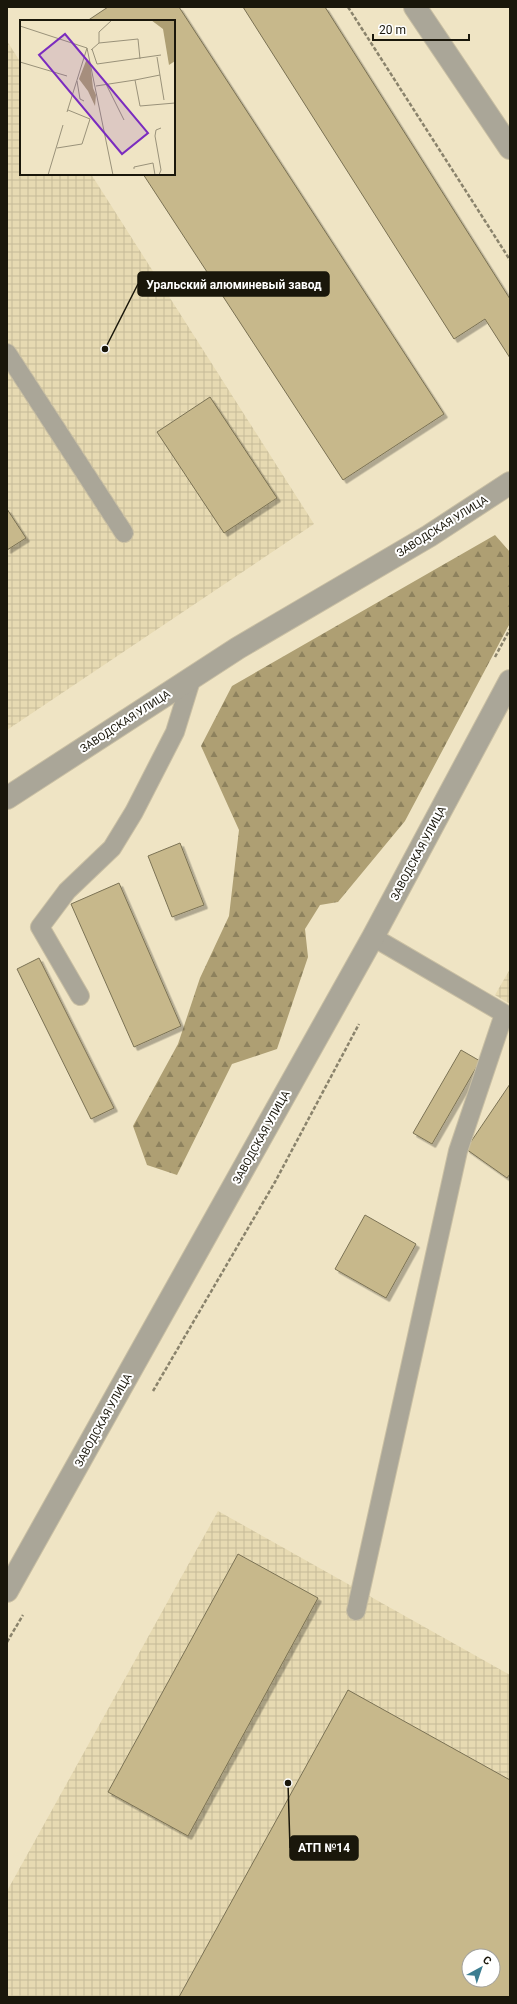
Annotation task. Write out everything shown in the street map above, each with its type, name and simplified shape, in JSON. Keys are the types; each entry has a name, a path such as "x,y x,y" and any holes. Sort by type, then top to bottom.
{"street":[{"path":"415,7 510,148"},
{"name":"ЗАВОДСКАЯ УЛИЦА","path":"7,798 238,648 429,536 510,483"},
{"name":"ЗАВОДСКАЯ УЛИЦА","path":"7,1591 373,937 510,681"}],"lane":[{"path":"7,353 124,533"},
{"path":"80,996 40,927 67,891 112,848 134,812 175,732 192,677"},
{"path":"356,1611 458,1151 507,1016 373,937"}],"path":[{"path":"348,7 510,260"}],"shaded area":[{"path":"7,41 20,61 20,175 92,175 314,524 7,730"},
{"path":"510,969 510,1004 495,995"},
{"path":"218,1511 510,1675 510,1997 7,1997 7,1891"}],"green space":[{"path":"495,535 510,552 510,623 405,821 338,902 320,905 305,929 308,957 277,1049 232,1064 177,1175 147,1165 133,1126 178,1044 200,978 229,916 239,830 201,746 232,686"}],"building":[{"path":"108,7 179,7 444,414 343,480 144,175 175,175 175,20 88,20"},
{"path":"243,7 325,7 510,299 510,358 485,319 454,339"},
{"path":"210,397 277,498 224,533 157,432"},
{"path":"7,509 26,538 7,550"},
{"path":"180,843 204,905 172,917 148,856"},
{"path":"119,883 181,1026 134,1047 71,904"},
{"path":"39,958 114,1108 91,1119 17,969"},
{"path":"461,1050 480,1061 432,1144 413,1133"},
{"path":"510,1084 510,1174 507,1178 466,1149"},
{"path":"365,1215 416,1244 386,1298 335,1269"},
{"path":"238,1554 318,1598 188,1836 108,1792"},
{"path":"348,1690 510,1780 510,1997 179,1997"}],"place":[{"name":"Уральский алюминевый завод","path":"105,349"},
{"name":"АТП №14","path":"288,1783"}]}
